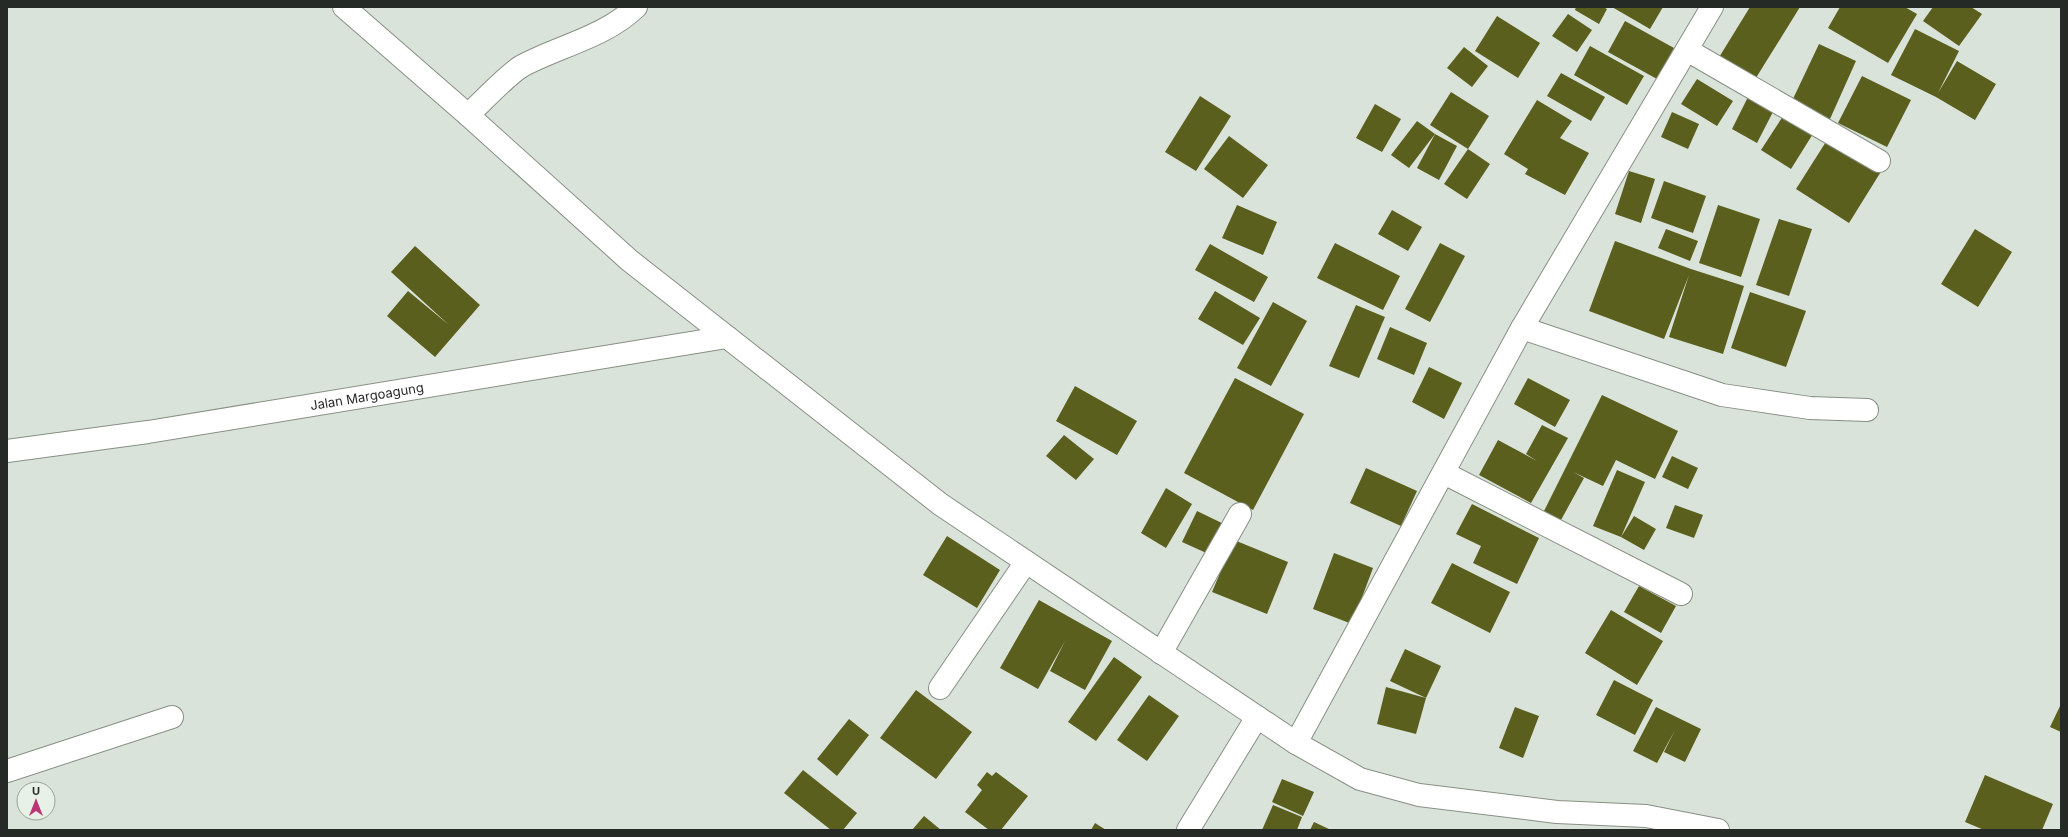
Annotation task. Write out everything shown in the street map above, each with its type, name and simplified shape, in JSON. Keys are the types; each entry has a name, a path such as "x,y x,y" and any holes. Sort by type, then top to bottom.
{"street":[{"path":"468,115 520,67 544,55 584,39 625,17 636,7"},
{"path":"1296,743 1522,328 1712,7"},
{"path":"354,10 629,260 940,504 1296,743 1360,779 1419,795 1557,812 1646,816 1718,830"},
{"path":"1686,50 1879,161"},
{"path":"1522,328 1722,395 1810,408 1867,410"},
{"name":"Jalan Margoagung","path":"7,451 148,432 727,337"},
{"path":"1444,473 1680,594"},
{"path":"1161,653 1240,514"},
{"path":"940,688 1026,562"},
{"path":"7,771 172,717"},
{"path":"1188,830 1257,717"}],"building":[{"path":"1576,7 1603,7 1607,9 1599,24 1575,10"},
{"path":"1612,7 1663,7 1650,29"},
{"path":"1750,7 1800,7 1754,81 1718,59"},
{"path":"1840,7 1905,7 1917,14 1888,63 1828,28"},
{"path":"1933,7 1971,7 1982,14 1959,46 1923,21"},
{"path":"1568,14 1592,30 1577,52 1552,36"},
{"path":"1497,16 1540,43 1518,78 1475,51"},
{"path":"1625,21 1674,48 1657,79 1608,52"},
{"path":"1915,29 1959,51 1938,93 1957,61 1996,84 1975,120 1936,97 1891,75"},
{"path":"1819,44 1856,61 1830,119 1792,101"},
{"path":"1590,46 1644,76 1627,105 1574,75"},
{"path":"1464,47 1488,66 1472,87 1447,68"},
{"path":"1561,73 1605,97 1591,121 1547,96"},
{"path":"1862,76 1911,100 1887,147 1838,123"},
{"path":"1697,79 1733,101 1717,126 1681,104"},
{"path":"1751,91 1777,104 1757,143 1732,129"},
{"path":"1451,92 1489,116 1468,149 1430,125"},
{"path":"1200,96 1231,116 1196,171 1165,152"},
{"path":"1537,100 1572,121 1560,138 1589,153 1565,195 1525,174 1528,169 1504,154"},
{"path":"1375,104 1401,119 1382,152 1356,138"},
{"path":"1787,110 1816,129 1791,169 1761,150"},
{"path":"1672,112 1699,124 1688,149 1661,137"},
{"path":"1417,121 1435,134 1409,168 1391,155"},
{"path":"1435,134 1457,146 1439,180 1417,168"},
{"path":"1229,136 1268,165 1243,198 1204,169"},
{"path":"1829,137 1882,170 1849,223 1796,189"},
{"path":"1468,149 1490,164 1467,199 1444,184"},
{"path":"1629,171 1655,179 1641,223 1615,214"},
{"path":"1664,181 1706,196 1693,233 1651,218"},
{"path":"1237,205 1277,222 1263,255 1222,238"},
{"path":"1718,205 1760,219 1741,277 1699,263"},
{"path":"1392,210 1422,227 1408,251 1378,234"},
{"path":"1779,219 1812,229 1789,296 1756,285"},
{"path":"1666,229 1698,241 1690,261 1658,248"},
{"path":"1975,229 2012,252 1978,307 1941,284"},
{"path":"1615,241 1691,269 1744,286 1723,354 1669,337 1689,275 1664,339 1589,311"},
{"path":"1335,243 1400,276 1383,310 1317,278"},
{"path":"1440,243 1465,256 1430,322 1405,309"},
{"path":"1210,244 1268,277 1254,302 1195,270"},
{"path":"415,246 480,305 435,357 387,316 408,291 449,325 391,272"},
{"path":"1215,291 1260,318 1243,345 1198,319"},
{"path":"1750,292 1806,311 1786,367 1731,348"},
{"path":"1273,302 1307,321 1271,386 1237,368"},
{"path":"1356,305 1385,317 1359,378 1329,366"},
{"path":"1390,327 1427,343 1414,375 1377,359"},
{"path":"1429,367 1462,383 1444,419 1412,402"},
{"path":"1235,378 1304,414 1253,510 1184,473"},
{"path":"1528,378 1570,400 1555,427 1514,404"},
{"path":"1075,386 1137,421 1117,455 1056,421"},
{"path":"1602,395 1678,431 1655,479 1616,460 1603,486 1573,472 1584,478 1561,520 1544,511"},
{"path":"1542,425 1568,438 1531,503 1479,475 1498,440 1537,461 1526,454"},
{"path":"1064,435 1094,459 1076,480 1046,456"},
{"path":"1672,456 1698,468 1688,489 1662,477"},
{"path":"1366,468 1417,491 1401,526 1350,503"},
{"path":"1617,470 1645,482 1621,537 1593,526"},
{"path":"1166,488 1192,504 1166,548 1141,533"},
{"path":"1472,504 1539,538 1517,584 1473,563 1481,546 1456,534"},
{"path":"1675,505 1703,515 1694,538 1666,528"},
{"path":"1197,511 1228,526 1213,556 1182,542"},
{"path":"1634,516 1656,529 1644,550 1621,537"},
{"path":"947,536 1000,570 977,608 923,575"},
{"path":"1234,540 1288,562 1267,614 1212,592"},
{"path":"1334,553 1373,568 1352,624 1313,609"},
{"path":"1452,563 1510,592 1490,633 1431,603"},
{"path":"1639,586 1676,606 1661,633 1624,612"},
{"path":"1039,600 1112,641 1085,690 1050,671 1065,641 1038,689 1000,668"},
{"path":"1611,610 1663,641 1637,685 1585,653"},
{"path":"1405,649 1441,666 1426,698 1390,681"},
{"path":"1114,657 1142,677 1096,741 1068,722"},
{"path":"1614,680 1653,700 1635,735 1596,715"},
{"path":"1386,687 1426,698 1416,734 1377,724"},
{"path":"916,690 972,732 936,779 880,738"},
{"path":"1149,695 1179,716 1147,761 1117,740"},
{"path":"2061,704 2061,732 2050,727"},
{"path":"1515,707 1539,716 1523,758 1499,748"},
{"path":"1656,707 1701,729 1685,762 1664,752 1675,730 1657,763 1633,751"},
{"path":"849,719 869,735 837,776 817,759"},
{"path":"803,770 857,813 843,830 831,830 784,793"},
{"path":"987,772 992,776 996,772 1028,796 1001,830 989,830 965,812 982,790 977,785"},
{"path":"1985,775 2053,804 2042,830 1984,830 1965,822"},
{"path":"1282,779 1314,792 1303,816 1272,802"},
{"path":"1273,805 1302,817 1297,830 1262,830"},
{"path":"924,816 941,830 912,830"},
{"path":"1314,822 1331,830 1310,830"},
{"path":"1095,823 1106,830 1091,830"}]}
